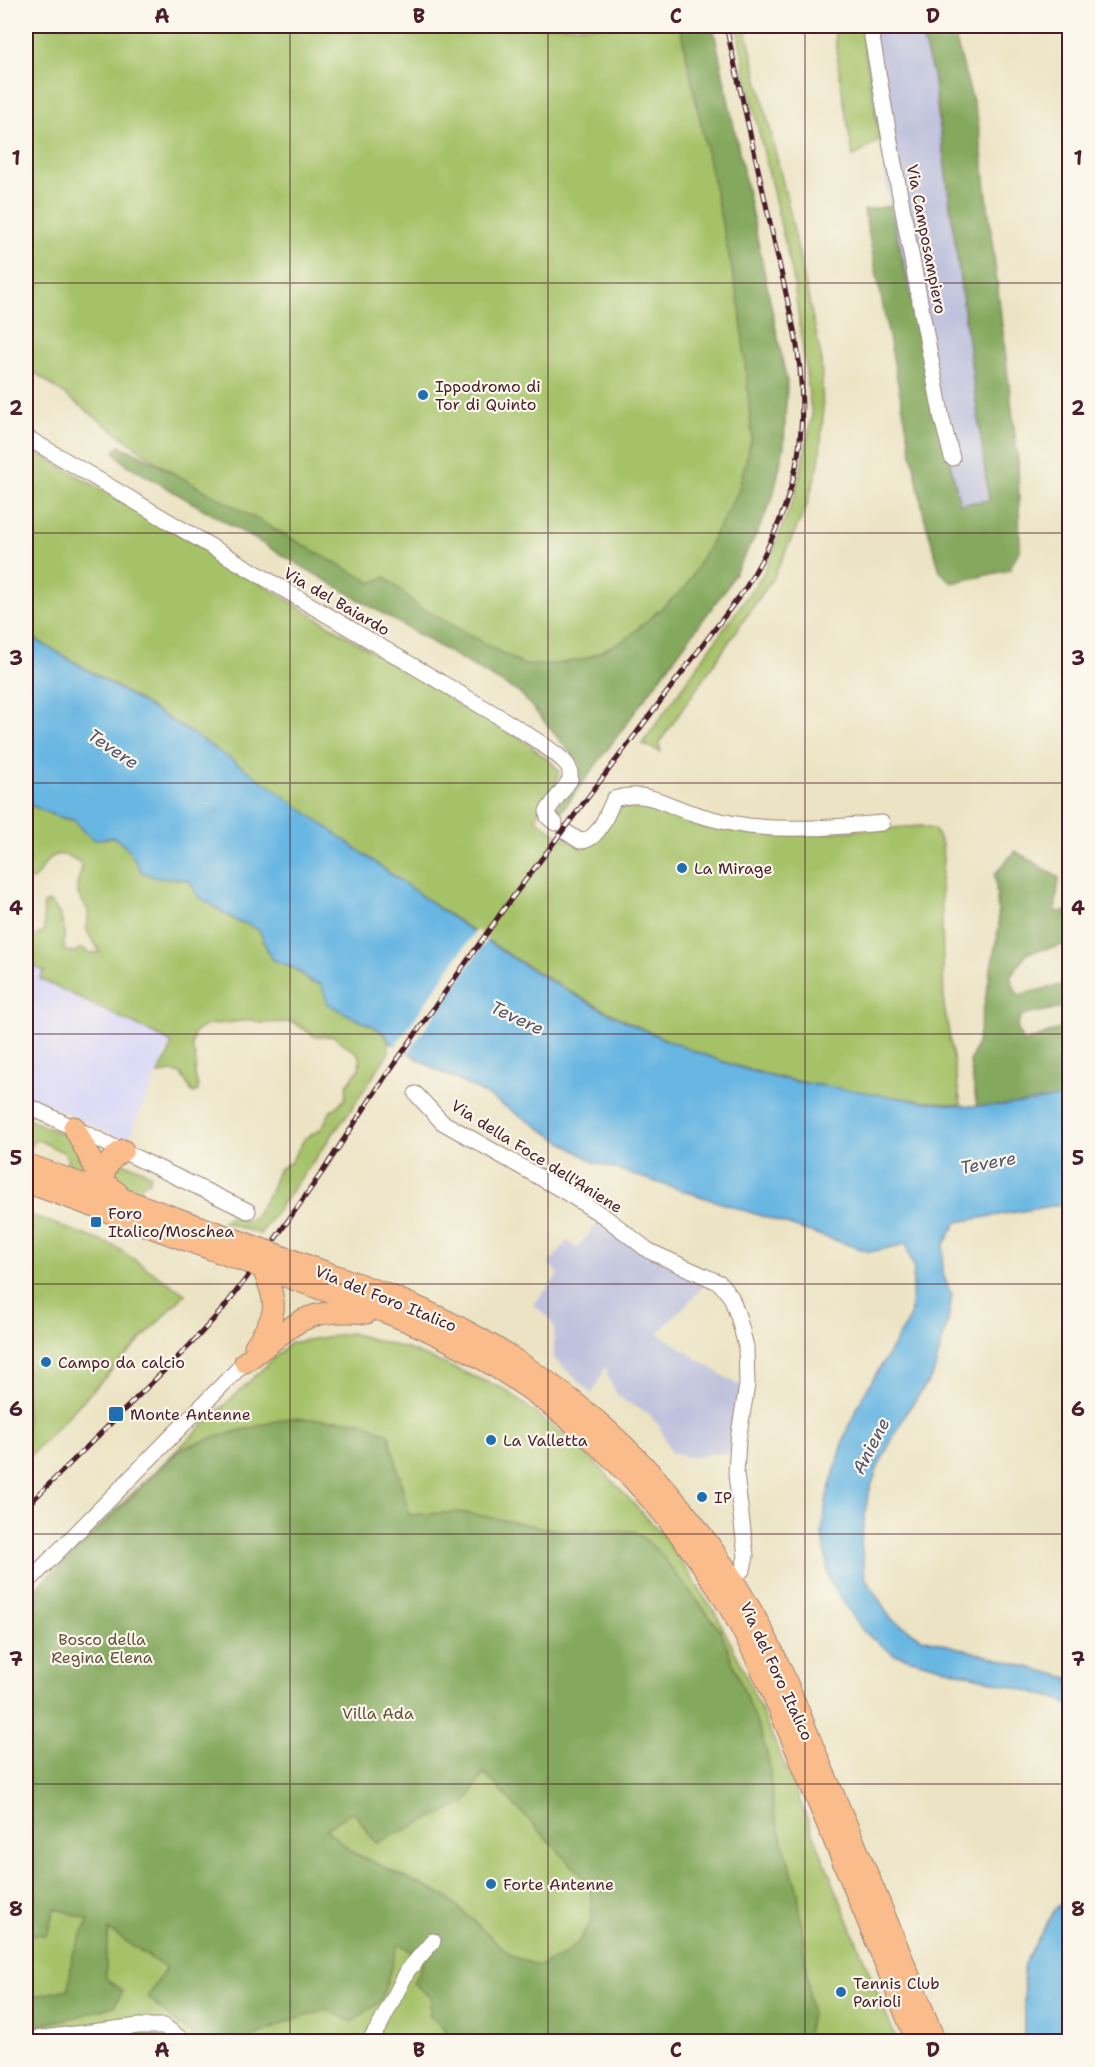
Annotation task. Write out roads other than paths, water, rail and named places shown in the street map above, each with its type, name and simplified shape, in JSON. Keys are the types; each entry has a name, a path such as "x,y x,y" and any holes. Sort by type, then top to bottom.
{"highway":[{"path":"74,1127 102,1182 108,1188 139,1201 152,1211"},
{"path":"102,1182 110,1160 123,1150"},
{"name":"Via del Foro Italico","path":"26,1164 407,1303 457,1326 529,1367 588,1412 635,1456 701,1533 751,1610 773,1654 861,1859 935,2042"},
{"name":"Via del Foro Italico","path":"26,1182 395,1316 469,1351 509,1375 550,1403 611,1456 687,1544 734,1616 755,1656 842,1857 917,2042"},
{"path":"245,1362 267,1328 274,1310 273,1293 263,1269"},
{"path":"245,1362 294,1324 314,1315 347,1312 395,1316"}],"street":[{"name":"Via Camposampiero","path":"870,26 942,419 952,458"},
{"name":"Via del Baiardo","path":"26,437 498,716 562,760 569,767 570,780 547,811 548,817 580,841 589,840 597,831 614,799 629,795 644,795 697,815 748,826 805,828 882,823"},
{"name":"Via della Foce dell'Aniene","path":"416,1094 442,1122 562,1190 605,1217 649,1251 720,1283 730,1297 739,1319 746,1347 747,1385 738,1440 736,1474 746,1556 743,1569 732,1580"},
{"path":"26,1105 248,1210"},
{"path":"26,1584 245,1362"},
{"path":"369,2042 408,1970 433,1941"},
{"path":"26,2040 139,2026 164,2026 182,2042"}],"water":[{"path":"26,634 196,736 472,931 528,967 647,1032 761,1074 903,1099 999,1106 1069,1095 1069,1203 957,1222 944,1244 942,1272 952,1295 948,1321 933,1375 906,1413 878,1467 868,1495 861,1541 865,1577 891,1619 922,1638 1069,1678 1069,1706 1061,1700 893,1654 863,1631 830,1582 822,1533 827,1496 848,1427 864,1394 910,1318 914,1270 906,1244 870,1252 594,1162 482,1092 435,1069 390,1042 385,1034 373,1026 328,1004 321,984 312,982 299,971 271,958 260,931 248,924 238,922 201,898 190,881 157,878 142,872 129,850 114,837 95,840 74,820 55,816 26,803"},
{"path":"1069,1897 1069,1981 1058,2003 1062,2041 1024,2041 1024,1964 1055,1909"}],"railway":[{"path":"275,1239 385,1077 506,906 745,589 777,528 796,467 801,436 800,370 795,334 726,26"},
{"path":"26,1507 190,1345 222,1310 248,1276"}],"place":[{"name":"Ippodromo di Tor di Quinto","path":"423,395"},
{"name":"La Mirage","path":"682,868"},
{"name":"Foro Italico/Moschea","path":"96,1222"},
{"name":"Campo da calcio","path":"46,1362"},
{"name":"Monte Antenne","path":"116,1414"},
{"name":"La Valletta","path":"491,1440"},
{"name":"IP","path":"702,1497"},
{"name":"Forte Antenne","path":"491,1884"},
{"name":"Tennis Club Parioli","path":"841,1992"}],"water label":[{"name":"Tevere","path":"113,749"},
{"name":"Tevere","path":"517,1018"},
{"name":"Tevere","path":"988,1163"},
{"name":"Aniene","path":"871,1446"}],"park label":[{"name":"Bosco della Regina Elena","path":"102,1648"},
{"name":"Villa Ada","path":"378,1713"}]}
